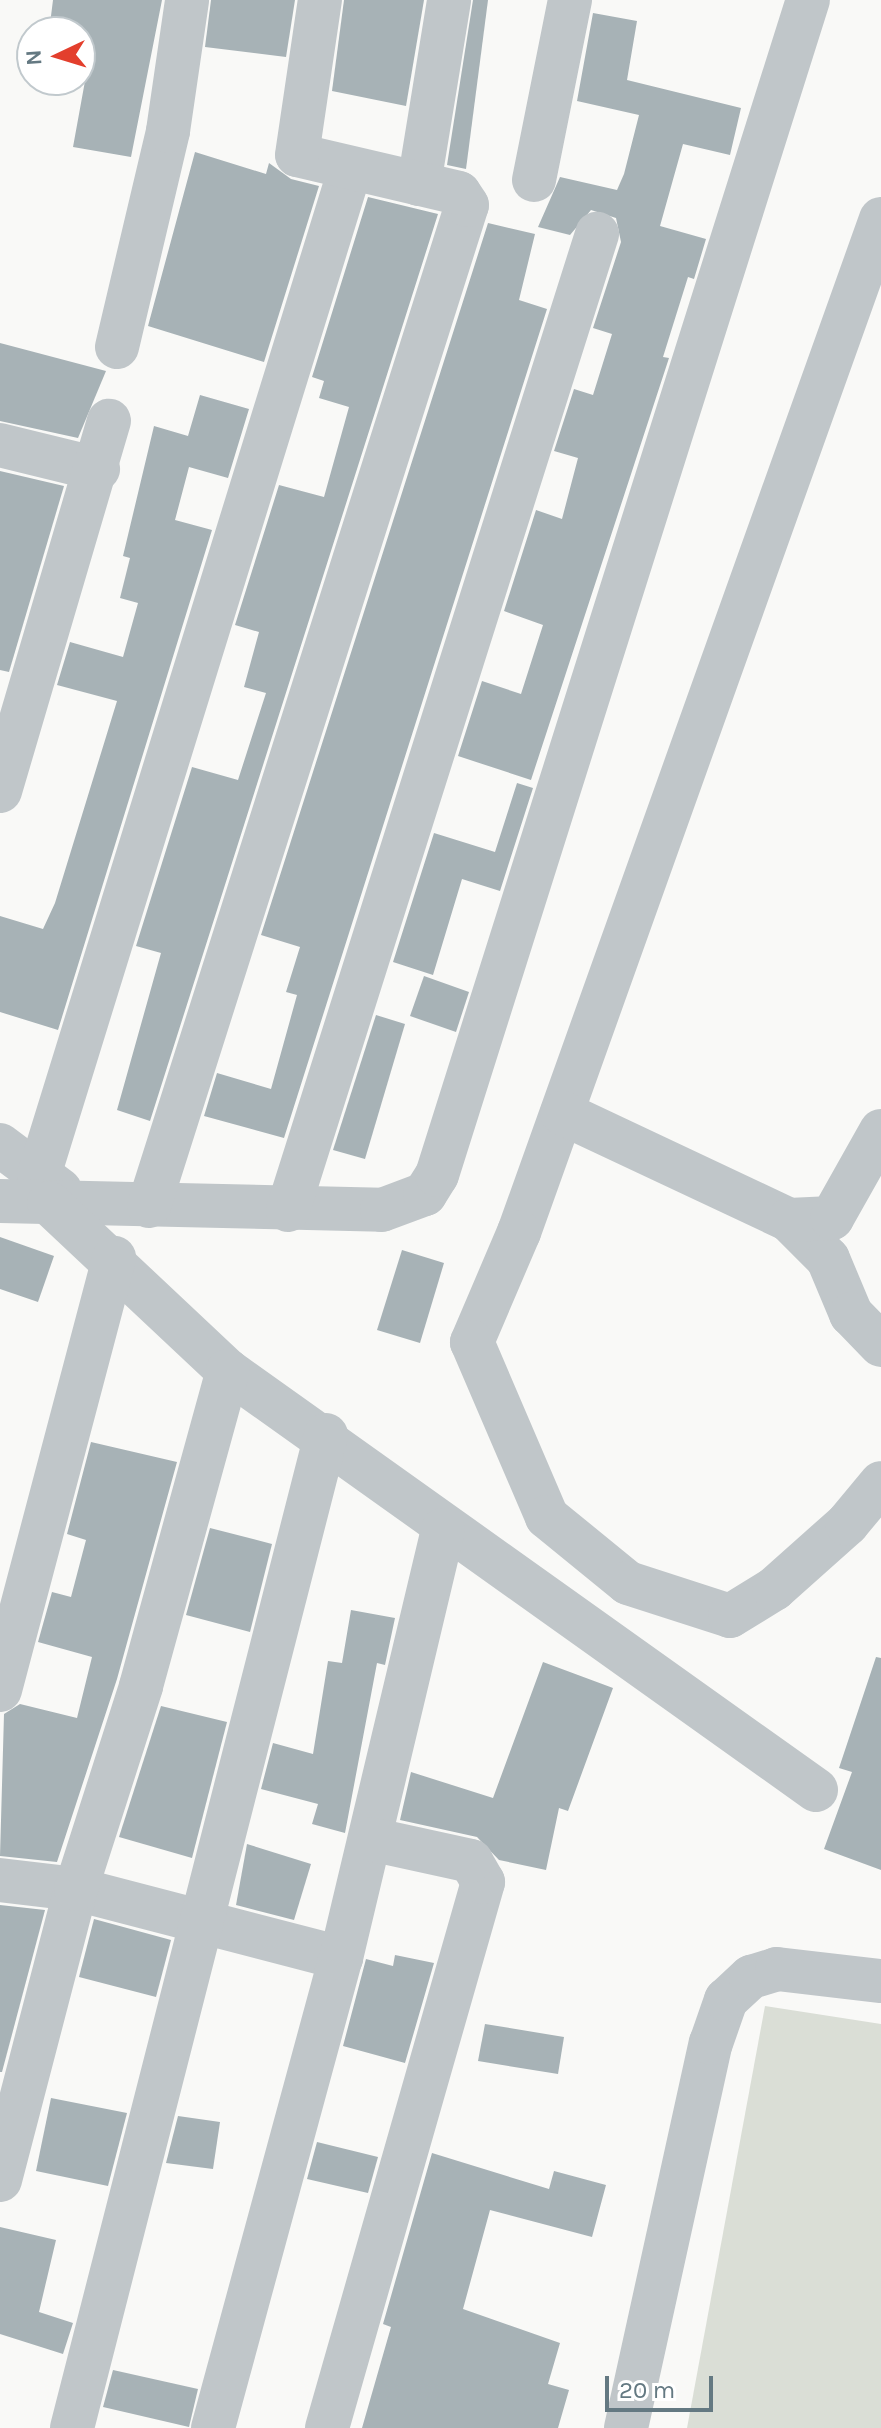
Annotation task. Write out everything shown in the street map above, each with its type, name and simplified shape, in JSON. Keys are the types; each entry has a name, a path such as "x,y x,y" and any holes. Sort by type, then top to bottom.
{"street":[{"path":"117,347 168,131 187,0"},
{"path":"149,1206 466,213 459,193 350,170 297,155 320,0"},
{"path":"419,184 449,0"},
{"path":"534,180 570,0"},
{"path":"0,1201 56,1194 149,1206 382,1210 425,1194 437,1175 808,0"},
{"path":"56,1194 350,170"},
{"path":"881,219 562,1113 472,1342 547,1517 628,1583 730,1616 774,1589 847,1524 881,1483"},
{"path":"288,1210 597,234"},
{"path":"0,791 98,469 109,421"},
{"path":"0,445 98,469"},
{"path":"562,1113 789,1220 828,1259 851,1314 881,1345"},
{"path":"789,1220 832,1218 881,1131"},
{"path":"0,1145 56,1194 114,1258 228,1371 326,1435 443,1530 816,1790"},
{"path":"0,1690 114,1258"},
{"path":"0,2180 76,1889 141,1686 228,1371"},
{"path":"72,2428 326,1435"},
{"path":"213,2428 341,1958 443,1530"},
{"path":"327,2428 483,1882 471,1861 370,1839"},
{"path":"0,1880 76,1889 341,1958"},
{"path":"626,2428 711,2043 726,2000 751,1977 777,1969 881,1981"}],"shaded area":[{"path":"765,2006 881,2024 881,2428 687,2428"}],"building":[{"path":"53,0 162,0 131,157 73,147 82,96 96,96 96,16 51,16"},
{"path":"211,0 295,0 286,57 205,47"},
{"path":"344,0 424,0 406,106 332,91"},
{"path":"473,0 488,0 466,169 447,165"},
{"path":"593,13 637,21 627,80 741,108 730,155 683,144 660,226 706,239 694,279 688,277 663,357 669,358 531,780 458,756 482,681 521,694 543,625 504,611 536,510 562,519 578,458 554,451 574,389 593,395 612,334 593,328 621,242 616,218 591,210 570,235 538,227 560,177 617,190 624,174 639,115 577,101"},
{"path":"195,152 266,174 269,163 291,179 319,186 264,362 148,326"},
{"path":"368,197 438,214 150,1121 117,1110 161,953 136,946 192,767 238,780 266,693 244,687 259,632 235,625 279,485 324,497 349,407 319,398 324,381 312,377"},
{"path":"488,223 535,234 519,300 547,309 284,1138 204,1116 217,1073 271,1089 297,995 286,992 300,947 261,935"},
{"path":"0,343 106,371 78,438 0,421"},
{"path":"200,395 249,409 228,478 189,467 175,520 212,530 58,1030 0,1012 0,916 43,929 55,903 117,701 57,685 70,642 123,657 138,603 120,598 130,558 123,556 154,426 188,436"},
{"path":"0,471 64,486 9,672 0,670"},
{"path":"517,783 533,788 500,891 462,879 433,975 393,962 434,833 495,852"},
{"path":"424,976 469,992 456,1032 410,1016"},
{"path":"376,1015 405,1024 365,1159 333,1150"},
{"path":"0,1237 54,1256 38,1302 0,1289"},
{"path":"402,1250 444,1263 420,1343 377,1330"},
{"path":"91,1442 177,1462 117,1679 57,1862 0,1856 4,1714 20,1704 77,1718 92,1657 38,1642 52,1592 71,1597 86,1540 67,1534"},
{"path":"210,1528 272,1544 250,1632 186,1615"},
{"path":"351,1610 395,1618 385,1665 377,1663 345,1833 312,1824 318,1804 261,1789 273,1743 313,1754 328,1661 342,1663"},
{"path":"876,1657 881,1658 881,1870 824,1849 852,1772 839,1768"},
{"path":"543,1662 613,1688 568,1811 559,1808 546,1870 499,1860 477,1837 400,1820 411,1772 493,1798"},
{"path":"161,1706 227,1722 192,1858 119,1837"},
{"path":"247,1844 311,1864 294,1920 236,1905"},
{"path":"0,1905 45,1910 2,2072 0,2072"},
{"path":"94,1919 171,1940 156,1997 79,1977"},
{"path":"395,1955 434,1963 405,2063 343,2046 366,1959 393,1966"},
{"path":"485,2024 564,2037 558,2074 478,2061"},
{"path":"51,2098 127,2113 108,2186 36,2171"},
{"path":"178,2116 220,2122 213,2169 166,2163"},
{"path":"317,2142 378,2157 368,2193 307,2179"},
{"path":"432,2153 549,2189 554,2171 606,2185 592,2237 490,2210 463,2309 560,2343 548,2384 569,2390 558,2428 362,2428 391,2327 383,2324"},
{"path":"0,2227 56,2240 39,2312 73,2323 63,2354 0,2334"},
{"path":"113,2370 198,2389 189,2427 103,2407"}]}
